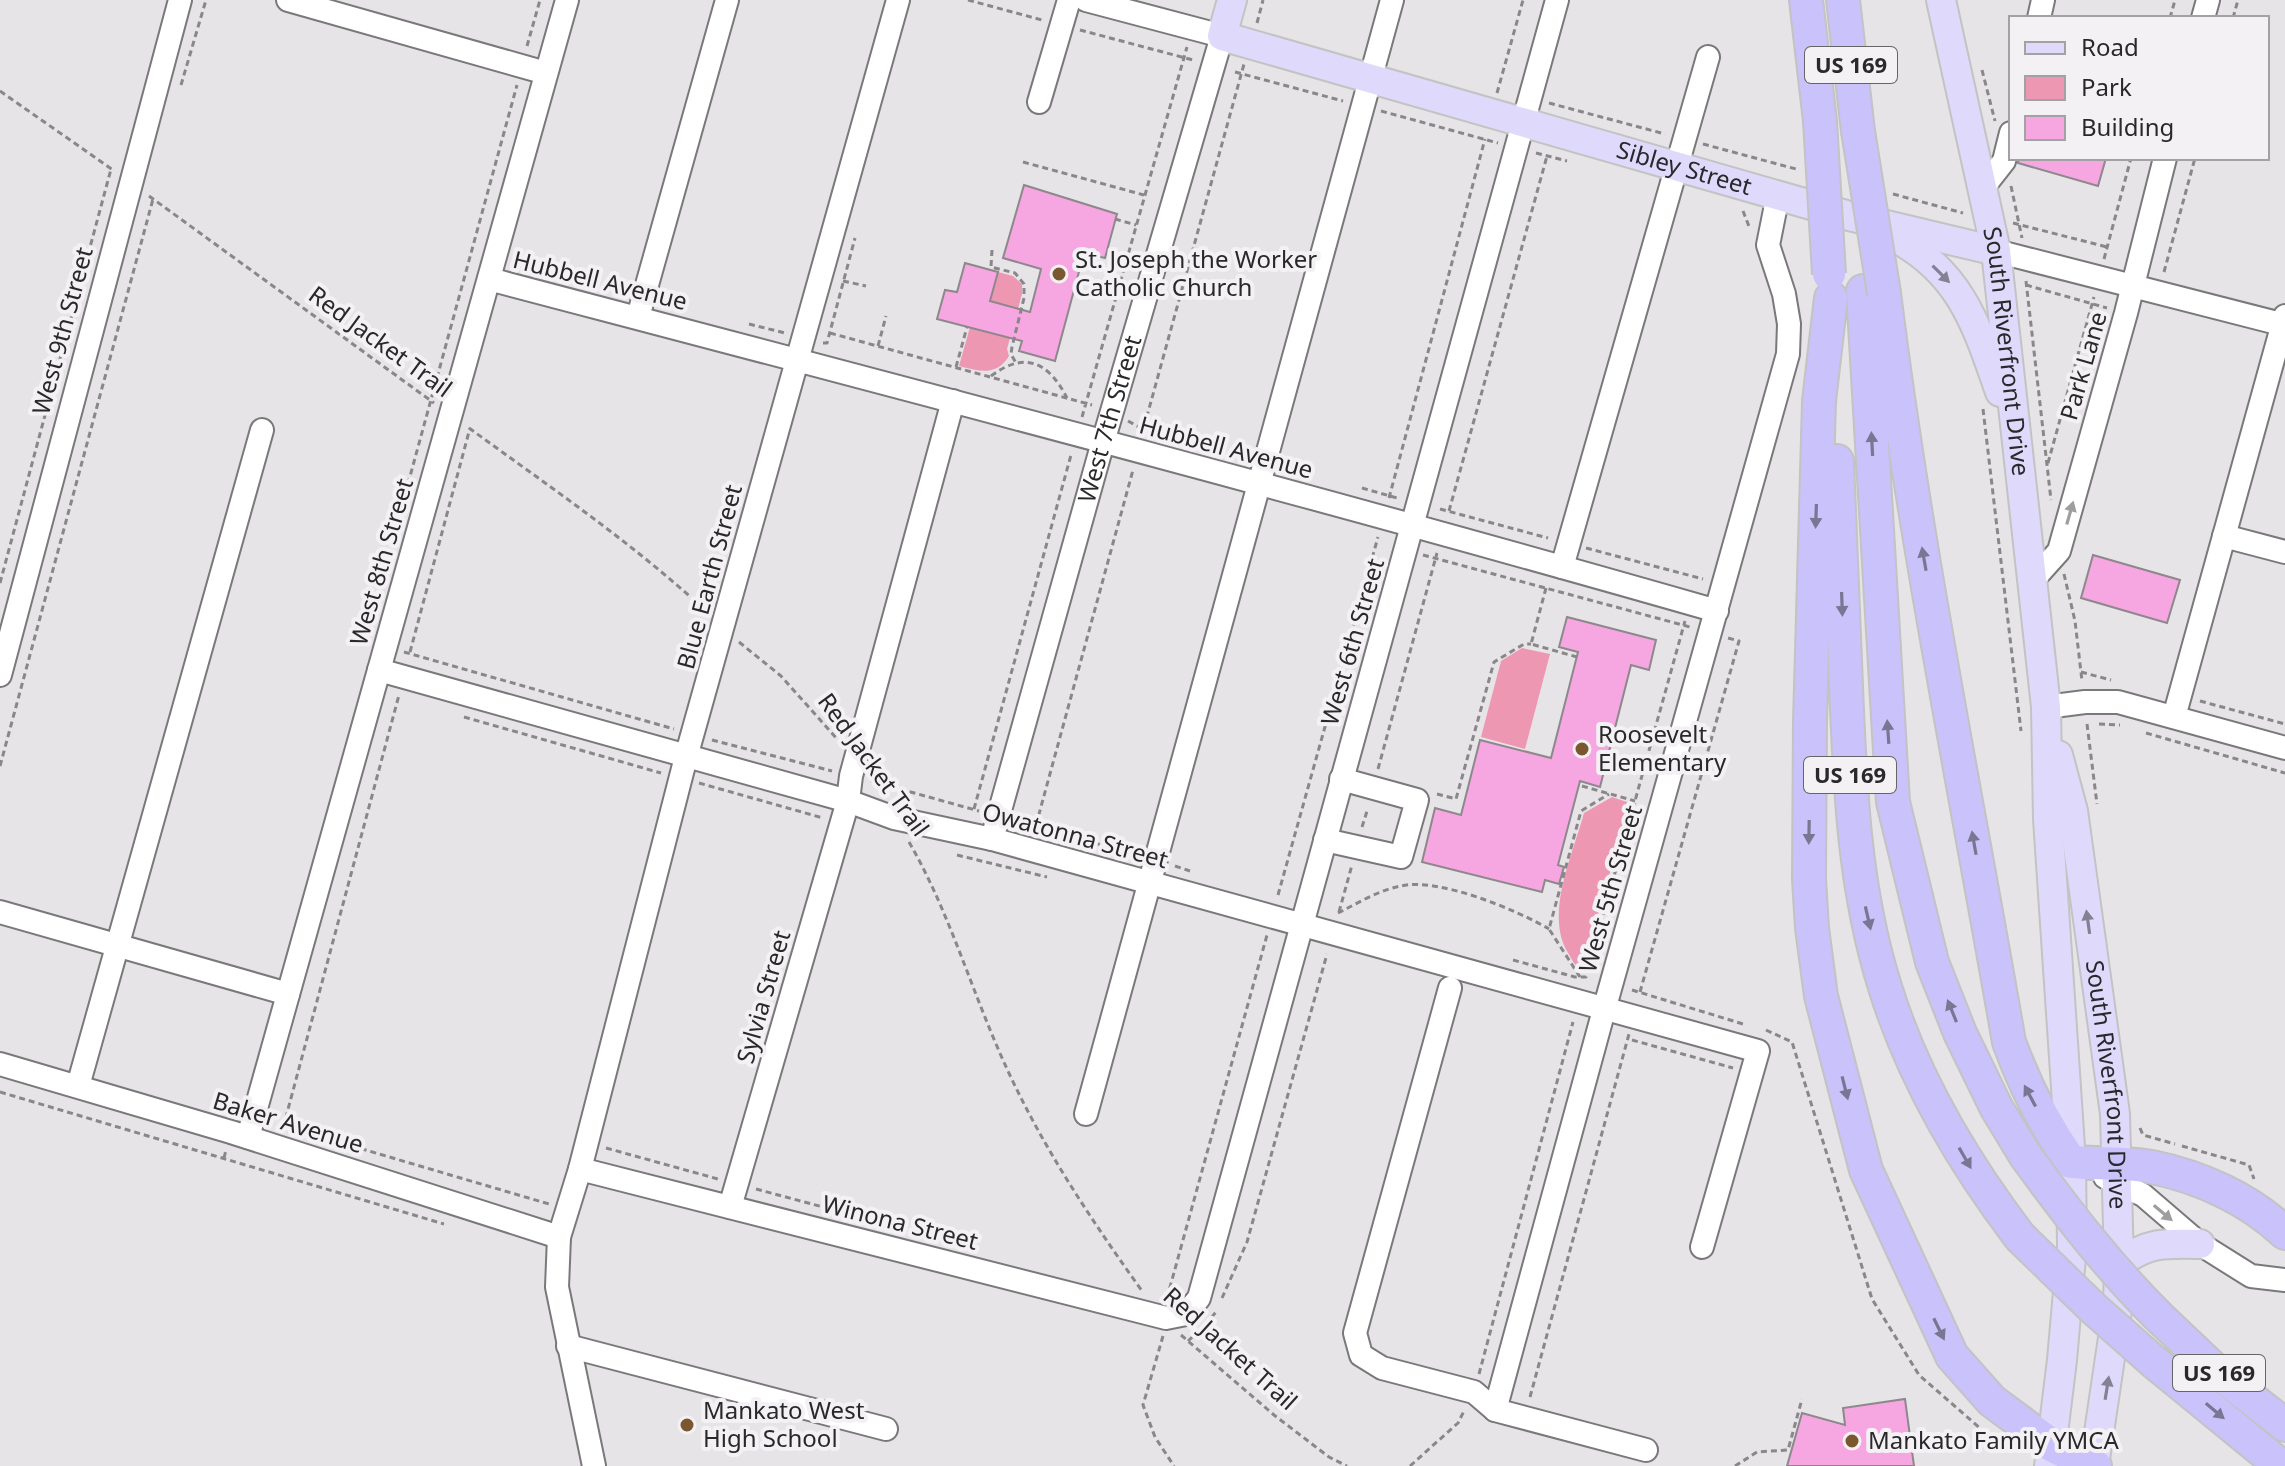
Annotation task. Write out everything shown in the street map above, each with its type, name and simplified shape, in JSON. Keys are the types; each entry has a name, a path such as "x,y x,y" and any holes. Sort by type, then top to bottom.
{"highway":[{"name":"US 169","path":"1806,0 1820,121 1830,286 1852,823 1865,909 1885,987 1909,1055 1940,1115 1982,1187 2020,1237 2154,1362 2281,1466"},
{"name":"US 169","path":"1843,0 1874,292 1893,802 1932,962 1960,1033 1996,1107 2025,1155 2079,1230 2117,1274 2216,1371 2285,1425"},
{"path":"1830,286 1819,401 1810,721 1809,879 1821,996 1866,1170 1952,1356 1992,1401 2051,1456 2095,1466"},
{"path":"1874,292 2009,1042 2023,1083 2048,1129 2071,1162 2117,1174 2154,1167 2238,1198 2270,1218 2285,1233"}],"main road":[{"name":"West 7th Street","path":"1222,36 1232,0"},
{"name":"South Riverfront Drive","path":"1941,0 1996,251 2046,707 2048,819 2071,1162 2072,1246 2051,1456"},
{"name":"Sibley Street","path":"1222,36 1370,78 1488,126 1678,165 1775,209 1853,217 1996,251"},
{"path":"1853,217 1914,247 1949,281 1969,308 2018,446"},
{"name":"South Riverfront Drive","path":"2046,707 2073,811 2115,1114 2119,1264 2110,1369 2095,1466"},
{"path":"2119,1264 2134,1252 2154,1244 2200,1244"}],"street":[{"name":"West 9th Street","path":"0,675 120,176 180,0"},
{"path":"288,0 546,73"},
{"name":"West 8th Street","path":"248,1137 567,0"},
{"path":"638,317 727,0"},
{"name":"Blue Earth Street","path":"594,1466 557,1287 559,1237 580,1169 693,734 898,0"},
{"path":"1039,102 1069,0"},
{"name":"Sibley Street","path":"1086,0 1222,36"},
{"path":"1086,1114 1392,0"},
{"name":"West 6th Street","path":"1163,1319 1186,1314 1199,1298 1557,0"},
{"name":"West 7th Street","path":"992,839 1103,442 1222,36"},
{"path":"1562,567 1708,57"},
{"path":"1982,189 2004,161 2009,141"},
{"name":"Park Lane","path":"2033,580 2059,551 2126,313 2164,160"},
{"name":"West 5th Street","path":"1495,1410 1788,354 1789,324 1784,294 1768,245 1775,209"},
{"name":"Sibley Street","path":"1996,251 2284,322"},
{"name":"Hubbell Avenue","path":"491,270 638,317 799,348 953,401 1103,442 1143,437 1259,484 1387,506 1446,522 1562,567 1717,611"},
{"path":"2174,717 2284,322"},
{"name":"Sylvia Street","path":"730,1207 858,773 953,401"},
{"path":"78,1086 262,430"},
{"path":"2224,536 2285,552"},
{"name":"Owatonna Street","path":"379,670 684,768 845,812 894,818 992,839 1150,883 1298,935 1333,933 1604,1010 1631,1028 1755,1062"},
{"path":"2046,707 2086,713 2118,702 2285,748"},
{"path":"1325,840 1401,857 1417,800 1341,779"},
{"path":"0,912 288,994"},
{"path":"1450,988 1355,1333 1361,1355 1382,1368 1474,1392 1495,1410 1646,1450"},
{"path":"1702,1247 1755,1062"},
{"name":"Baker Avenue","path":"0,1064 248,1137 559,1237"},
{"name":"Winona Street","path":"580,1169 1163,1319"},
{"path":"2117,1174 2200,1244 2251,1276 2285,1280"},
{"path":"568,1346 886,1429"}],"path":[{"path":"968,0 1362,106 1488,126 1521,135 1547,156 1574,163"},
{"path":"1277,896 1387,506 1523,0"},
{"path":"974,809 1192,28"},
{"path":"1035,826 1251,44"},
{"path":"1979,58 2020,224 2052,510"},
{"name":"Red Jacket Trail","path":"0,91 451,414 678,585 781,676 827,726 858,773 894,818"},
{"path":"1188,1341 1214,1317 1247,1242 1547,156"},
{"path":"2047,467 2130,160"},
{"path":"1023,162 1144,195"},
{"path":"0,583 120,176"},
{"path":"0,766 153,199"},
{"path":"1734,207 1743,211 1775,209"},
{"path":"1743,211 1751,231"},
{"path":"1115,219 1136,225"},
{"path":"744,323 799,348 827,343 855,236"},
{"path":"992,250 991,267 1015,273 1024,284 1024,298 1011,354 1016,363"},
{"path":"470,255 491,270"},
{"path":"1077,278 1118,289"},
{"path":"843,281 866,286"},
{"path":"878,346 886,316"},
{"path":"956,367 967,327"},
{"path":"830,333 1085,403 1112,413 1143,437"},
{"path":"990,377 1016,363 1032,363 1048,371 1067,398"},
{"path":"1983,410 2021,731"},
{"path":"278,1147 470,429"},
{"path":"1362,488 1387,506 1416,514 1569,544 1709,581"},
{"path":"1406,551 1739,641 1524,1418"},
{"path":"2059,551 2075,621 2099,818"},
{"path":"1531,644 1546,588"},
{"path":"1427,791 1456,799 1494,662 1524,644 1577,657"},
{"path":"386,646 693,734 858,773 1202,874"},
{"path":"2086,713 2119,725"},
{"path":"458,715 684,768 845,812"},
{"path":"2134,730 2285,773"},
{"path":"1582,786 1635,801"},
{"path":"1549,929 1581,811 1609,794"},
{"name":"Red Jacket Trail","path":"924,846 909,842 954,936 996,1043 1034,1126 1082,1207 1163,1319 1274,1415 1329,1457 1347,1466"},
{"path":"953,853 1056,880"},
{"path":"1298,935 1333,933 1403,885 1438,888 1488,901 1527,916 1549,929 1580,977"},
{"path":"1631,1028 1755,1062"},
{"path":"0,1092 453,1226"},
{"path":"2140,1127 2143,1135 2249,1165 2254,1180 2263,1186"},
{"path":"1163,1319 1143,1405 1155,1437 1174,1466"},
{"path":"1410,1466 1458,1423 1474,1392"},
{"path":"1735,1466 1757,1452 1788,1450 1802,1399"}],"green space":[{"path":"998,272 1013,276 1022,284 1007,349 1009,356 993,370 980,371 959,366 970,327 990,301"},
{"path":"1522,648 1550,654 1525,749 1481,737 1501,661"},
{"path":"1612,797 1630,803 1582,970 1573,962 1561,936 1559,919 1563,883 1584,813"}],"building":[{"path":"2019,160 2105,160 2098,186 2018,163"},
{"name":"St. Joseph the Worker Catholic Church","path":"1024,185 1117,214 1105,258 1084,253 1055,361 1019,351 1022,341 937,319 945,290 957,292 965,263 998,272 990,301 1030,312 1041,269 1003,258"},
{"path":"2093,555 2180,580 2167,623 2081,598"},
{"name":"Roosevelt Elementary","path":"1567,617 1656,640 1649,670 1631,665 1600,787 1580,781 1558,865 1564,867 1559,884 1545,880 1542,892 1422,862 1435,808 1461,815 1480,740 1551,758 1578,652 1559,647"},
{"name":"Mankato Family YMCA","path":"1905,1399 1914,1466 1787,1466 1802,1413 1845,1425 1843,1408"}],"place":[{"name":"St. Joseph the Worker Catholic Church","path":"1059,274"},
{"name":"Roosevelt Elementary","path":"1582,749"},
{"name":"Mankato West High School","path":"687,1425"},
{"name":"Mankato Family YMCA","path":"1852,1441"}]}
